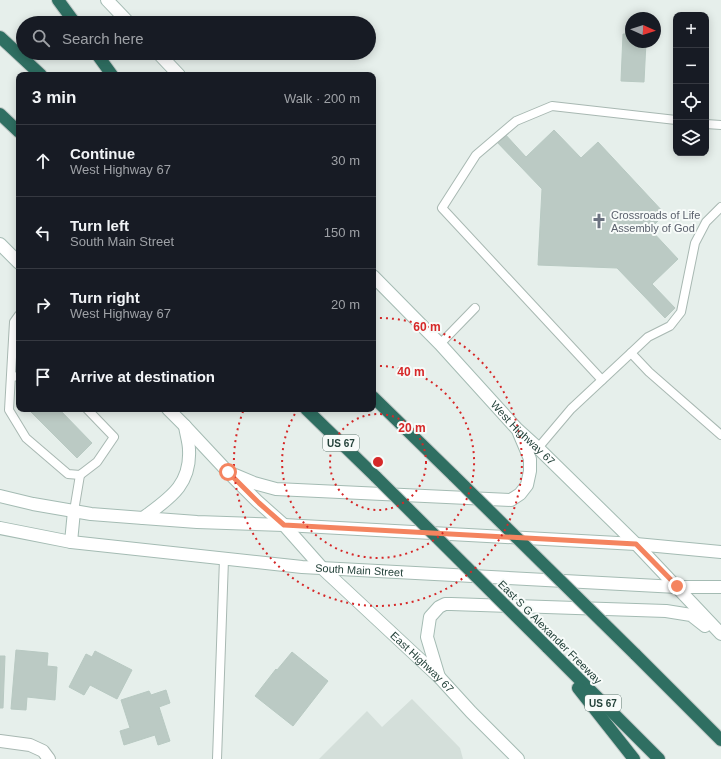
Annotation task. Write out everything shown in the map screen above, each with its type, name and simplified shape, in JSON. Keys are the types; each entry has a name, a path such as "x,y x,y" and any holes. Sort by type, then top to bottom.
{"highway":[{"path":"58,0 70,16"},
{"path":"0,37 16,52"},
{"path":"25,60 38,72"},
{"path":"101,60 110,72"},
{"path":"0,114 16,129"},
{"path":"376,400 721,740"},
{"name":"East S G Alexander Freeway","path":"309,412 659,759"},
{"path":"547,647 634,759"},
{"path":"698,717 721,736"}],"main road":[{"path":"107,0 122,16"},
{"path":"165,60 176,72"},
{"path":"0,244 16,260"},
{"name":"West Highway 67","path":"376,279 440,344 517,429 636,544 677,586"},
{"path":"171,412 228,472 259,503 284,525 322,569"},
{"path":"143,518 173,495 182,482 187,471 189,450 185,426"},
{"path":"228,472 276,490 511,500 520,494 527,485 530,471 530,459 517,429"},
{"path":"0,496 33,504 92,514 143,518 636,544 721,552"},
{"path":"71,542 74,511"},
{"name":"South Main Street","path":"0,528 71,542 322,569 721,587"},
{"name":"East Highway 67","path":"322,569 440,678 470,712 518,759"},
{"path":"677,586 721,634"},
{"path":"440,678 427,637 430,617 445,604 666,611 691,615 721,639"},
{"path":"0,741 30,745 43,751 49,759"}],"lane":[{"path":"602,380 442,208 476,155 516,121 552,106 673,120"},
{"path":"709,124 721,125"},
{"path":"538,448 572,409 602,380 648,337 670,326 681,312 695,243 706,222 721,207"},
{"path":"440,344 475,308"},
{"path":"16,319 14,322 15,376 9,410 26,438 68,474 80,474 97,462 114,437 90,412"},
{"path":"631,353 649,372 721,435"},
{"path":"74,511 80,474"},
{"path":"217,759 224,559"}],"shaded area":[{"path":"412,699 460,748 463,759 319,759 367,711 382,727"}],"building":[{"path":"623,34 625,34 625,48 646,48 644,82 621,81"},
{"name":"Crossroads of Life Assembly of God","path":"554,130 581,158 598,142 665,214 650,229 678,259 652,284 675,308 665,318 617,268 538,265 542,189 495,140 504,133 526,157"},
{"path":"31,412 62,412 92,443 77,458"},
{"path":"16,650 48,653 47,666 57,667 55,700 27,697 26,710 11,709"},
{"path":"95,651 132,670 117,699 90,685 84,695 69,687 86,654 92,657"},
{"path":"292,652 328,681 293,726 255,696 276,669 277,670"},
{"path":"0,656 5,656 3,708 0,708"},
{"path":"166,690 170,703 159,707 170,741 158,745 155,735 124,745 120,731 130,728 121,700 149,691 151,695"}],"place":[{"name":"Crossroads of Life Assembly of God","path":"599,221"}],"route":[{"path":"228,472 259,503 284,525 636,544 677,586"}]}
